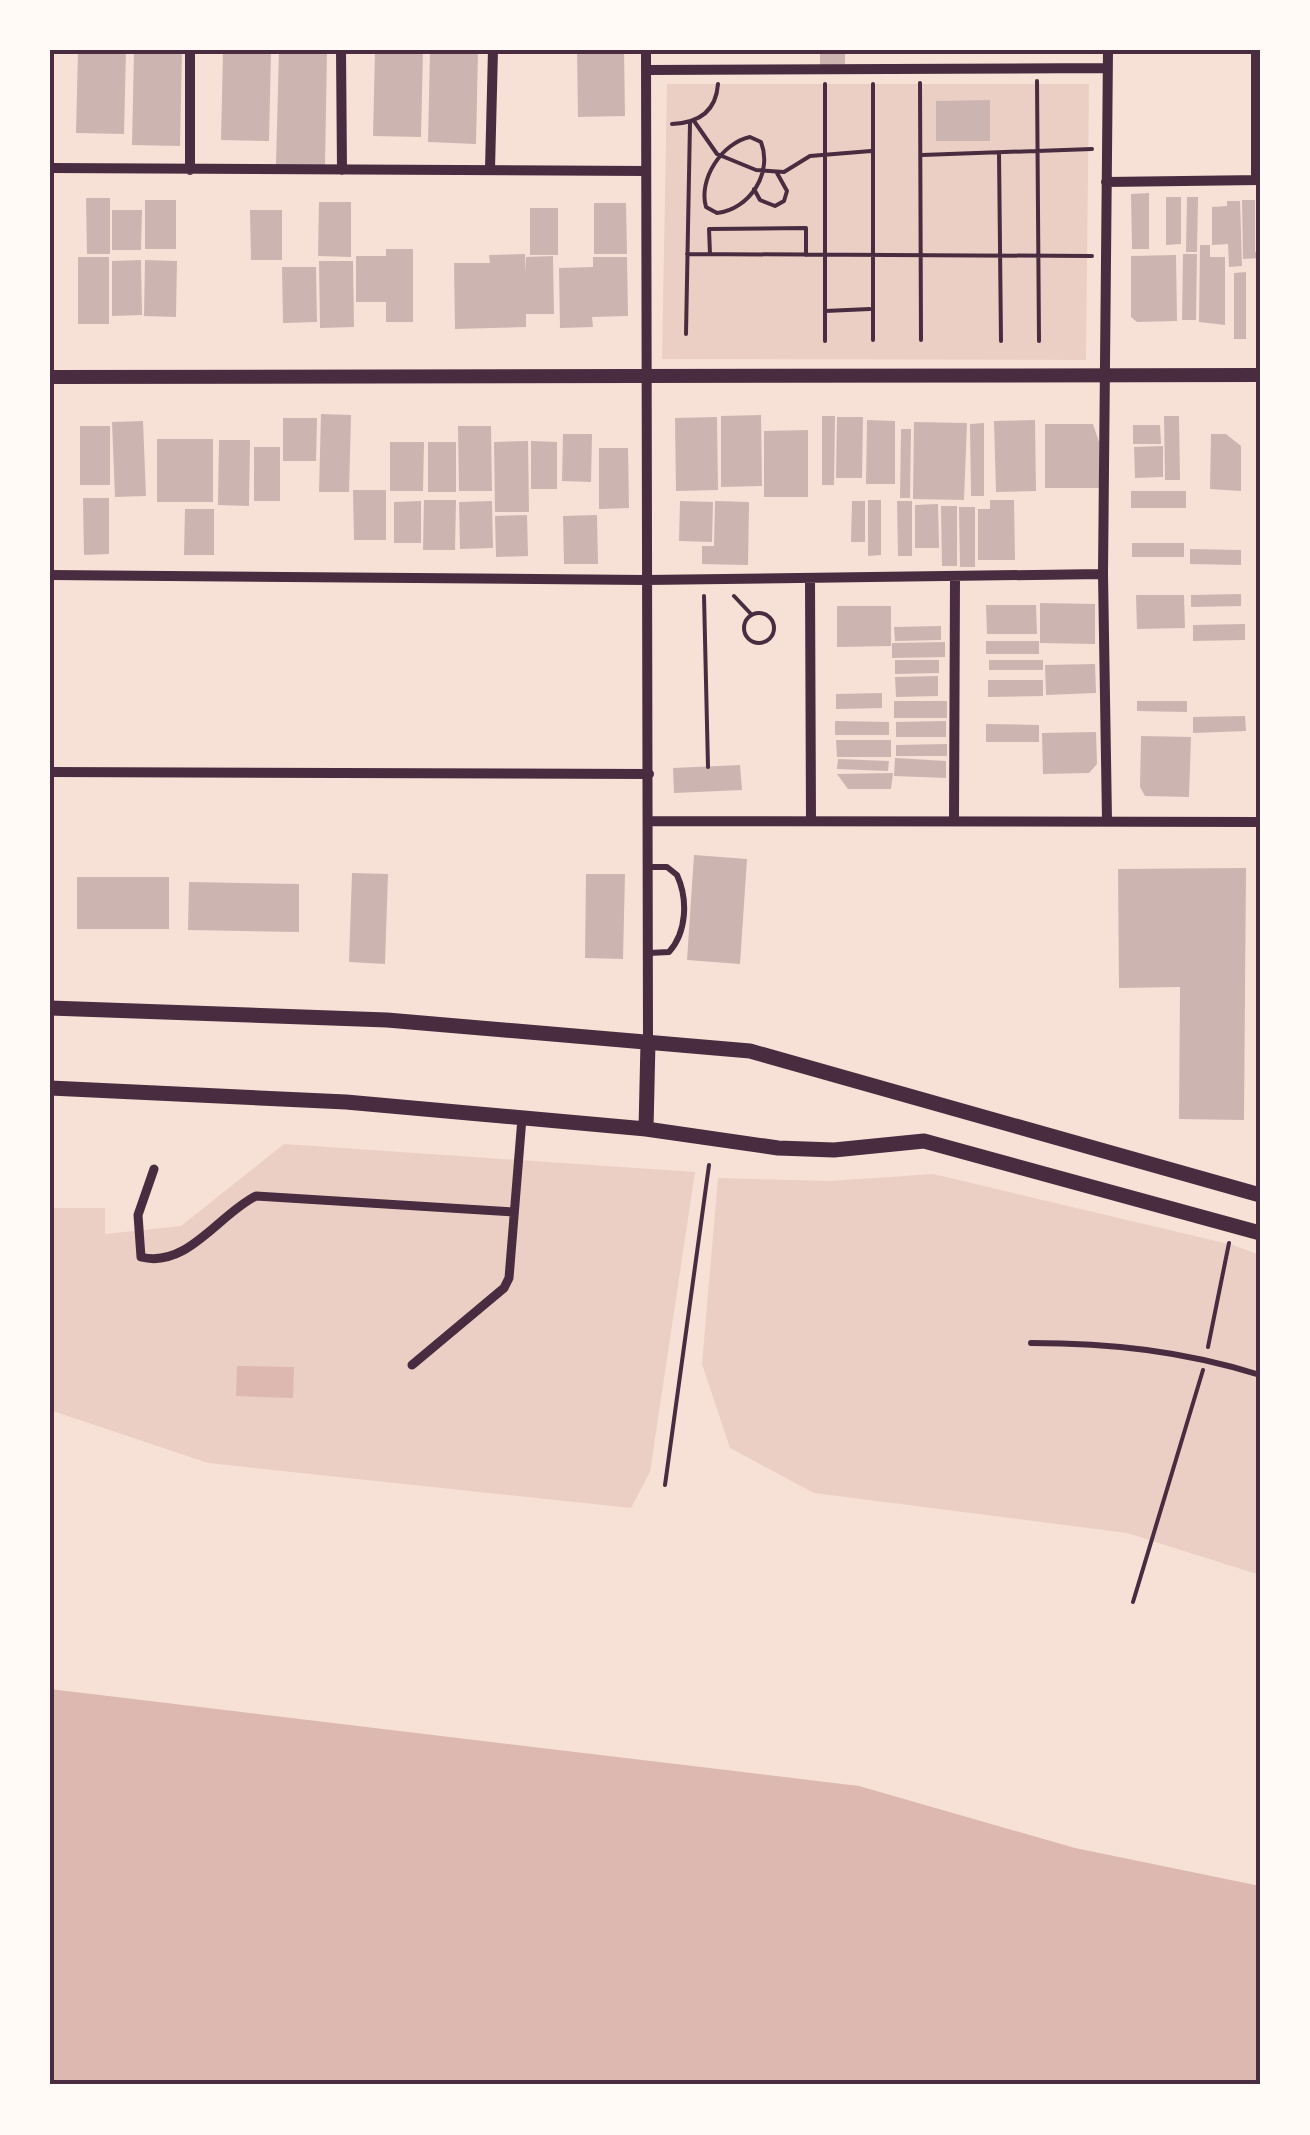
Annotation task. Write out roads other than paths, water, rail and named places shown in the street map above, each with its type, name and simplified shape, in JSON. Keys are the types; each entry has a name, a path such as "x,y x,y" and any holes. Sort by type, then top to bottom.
{"main road":[{"path":"50,1008 387,1020 750,1051 1260,1195"},
{"path":"646,1129 648,1042"},
{"path":"50,1088 254,1096 522,1117 778,1148 834,1150 924,1141 1260,1233"}],"street":[{"path":"190,50 190,170"},
{"path":"341,50 342,170"},
{"path":"490,169 493,50"},
{"path":"646,50 648,1042"},
{"path":"1107,820 1103,574 1108,50"},
{"path":"1106,182 1258,180 1256,50"},
{"path":"646,70 1108,68"},
{"path":"50,168 646,171"},
{"path":"50,377 1260,375"},
{"path":"50,575 646,580 1103,574"},
{"path":"954,822 955,578"},
{"path":"810,579 812,820"},
{"path":"50,772 648,774"},
{"path":"650,821 1260,822"},
{"path":"412,1364 504,1288 511,1267 522,1117"},
{"path":"154,1169 138,1215 141,1257 157,1261 181,1252 256,1196 513,1212"}],"lane":[{"path":"649,867 667,867 678,875 683,914 680,940 669,952 649,953"},
{"path":"1031,1343 1106,1343 1206,1358 1260,1374"}]}
